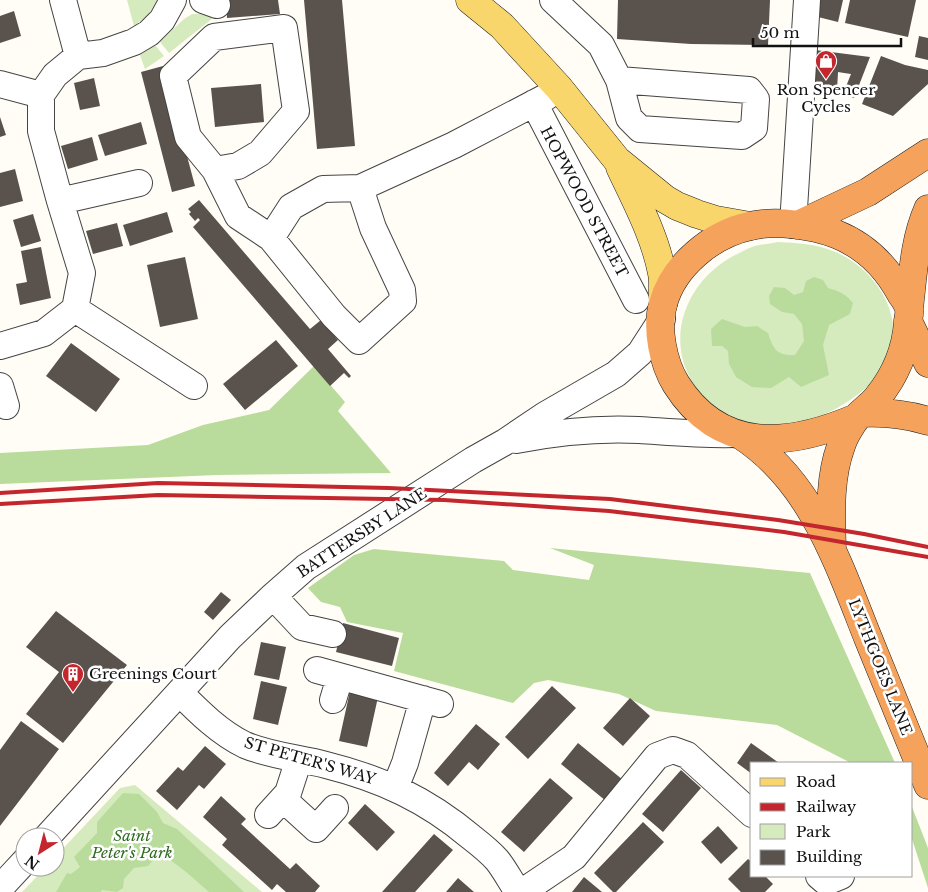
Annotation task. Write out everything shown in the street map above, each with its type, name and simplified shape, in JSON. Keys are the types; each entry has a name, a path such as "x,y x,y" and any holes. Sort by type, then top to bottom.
{"highway":[{"path":"796,225 868,192 928,153"},
{"path":"859,415 876,400 891,379 901,358 907,335 916,245 921,225 928,209"},
{"path":"928,363 893,278 875,257 851,240 825,230 796,225 775,224 750,226 725,234 703,248 683,266 671,285 662,312 663,355 672,377 686,401 706,419 738,435 761,439 787,439 814,434 859,415 883,412 928,421"},
{"name":"LYTHGOES LANE","path":"832,549 830,498 833,476 841,444 859,415"},
{"name":"LYTHGOES LANE","path":"738,435 760,448 796,487 832,549 928,785"}],"main road":[{"path":"470,0 502,26 559,88 617,160 665,199 697,214 716,220 750,226"},
{"path":"617,160 639,207 656,251 662,275 662,312"}],"street":[{"path":"63,0 78,56"},
{"path":"0,346 44,333 75,309 82,273 41,131 41,94 55,75 78,56 103,53 134,42 149,32 162,20 173,0"},
{"path":"553,0 601,45 619,80 629,118 640,129 742,136 754,128 756,99 749,90 619,80"},
{"path":"796,225 798,150 807,0"},
{"path":"215,170 238,166 260,153 296,112 284,28 214,37 173,76 188,138 215,170 238,216 270,238 334,316 359,341 402,301 402,290 373,228 360,188"},
{"path":"0,84 41,94"},
{"path":"270,238 291,208 323,189 360,188 454,145 559,88"},
{"name":"HOPWOOD STREET","path":"534,103 636,300"},
{"path":"60,201 139,183"},
{"path":"75,309 194,386"},
{"name":"BATTERSBY LANE","path":"56,827 230,637 306,567 545,415 616,374 640,353 662,312"},
{"name":"BATTERSBY LANE","path":"505,442 549,434 606,430 738,435"},
{"path":"273,596 302,627 334,634"},
{"name":"ST PETER'S WAY","path":"330,682 431,702 396,788"},
{"name":"ST PETER'S WAY","path":"180,693 232,738 258,750 299,758 352,772 396,788 438,812 480,844 497,860 518,892"},
{"path":"522,892 574,857 657,756 673,750 687,755 750,812"},
{"name":"ST PETER'S WAY","path":"299,758 291,785 275,807 316,830 335,808"},
{"path":"820,877 826,882 838,877"}],"green space":[{"path":"127,0 157,0 148,15 134,26"},
{"path":"192,14 213,18 169,53 160,42 184,19"},
{"path":"155,45 164,56 145,69 140,55"},
{"path":"778,242 820,247 850,259 877,285 886,300 892,317 893,335 890,353 882,370 868,386 851,399 830,412 811,420 791,425 770,427 744,422 729,416 704,397 690,379 683,359 680,339 683,319 690,300 701,283 716,267 750,248"},
{"path":"814,277 823,280 828,288 842,293 853,303 850,314 829,325 823,345 829,375 801,387 789,377 771,388 752,387 736,377 729,364 728,351 722,346 712,346 711,329 722,319 745,327 757,326 768,333 774,347 780,353 795,355 804,341 802,324 794,314 782,312 770,304 769,296 774,287 785,288 794,295 803,292 806,281"},
{"path":"314,366 345,402 338,411 391,473 217,475 0,484 0,453 148,445 203,425 269,410"},
{"path":"550,548 810,573 895,762 849,762 777,725 656,711 619,694 548,680 534,683 513,703 394,671 403,633 347,622 340,607 321,602 308,588 354,555 374,549 504,561 513,570 589,580 594,565"},
{"name":"Saint Peter's Park","path":"135,785 262,892 22,892 36,877 65,877 65,846 120,788"},
{"name":"Saint Peter's Park","path":"123,793 139,794 157,812 163,823 177,829 244,892 209,892 160,852 148,866 134,868 124,879 123,888 117,892 102,890 101,892 56,892 67,873 71,874 80,867 74,857 97,833 97,822"},
{"path":"913,810 928,848 928,888 913,842"}],"building":[{"path":"226,0 278,0 280,14 227,18"},
{"path":"304,0 342,0 355,146 317,149"},
{"path":"618,0 770,0 768,45 691,44 617,39"},
{"path":"818,0 843,0 838,22 814,16"},
{"path":"850,0 916,0 908,37 845,23"},
{"path":"14,11 21,36 0,43 0,16"},
{"path":"919,36 928,38 928,60 915,57"},
{"path":"815,50 870,57 854,98 843,94 851,74 838,72 837,91 813,89"},
{"path":"881,56 905,65 928,70 928,84 893,116 862,104"},
{"path":"163,66 195,186 172,192 141,72"},
{"path":"94,78 100,106 80,110 74,83"},
{"path":"261,84 264,122 215,127 211,88"},
{"path":"0,117 6,135 0,137"},
{"path":"141,122 147,144 105,156 98,135"},
{"path":"92,137 98,160 68,169 61,146"},
{"path":"15,169 23,201 0,207 0,173"},
{"path":"199,200 310,329 321,320 338,340 328,349 351,376 349,378 344,373 330,386 193,227 200,220 198,218 195,221 189,214 191,212 188,209"},
{"path":"167,212 173,232 130,246 123,225"},
{"path":"33,214 41,241 21,247 13,220"},
{"path":"117,223 123,246 93,254 86,231"},
{"path":"41,247 51,298 20,305 16,284 27,282 21,251"},
{"path":"185,257 198,319 160,327 147,265"},
{"path":"276,340 298,366 245,410 223,384"},
{"path":"71,343 120,379 96,412 46,376"},
{"path":"221,592 231,600 213,620 204,612"},
{"name":"Greenings Court","path":"56,611 127,665 63,743 26,714 59,672 26,647"},
{"path":"343,623 399,638 392,666 336,652"},
{"path":"261,642 286,647 279,680 254,675"},
{"path":"261,681 287,687 278,725 253,719"},
{"path":"552,686 576,708 528,759 505,737"},
{"path":"350,691 378,697 367,747 339,741"},
{"path":"630,698 650,716 623,746 603,728"},
{"path":"21,721 59,749 0,826 0,750"},
{"path":"476,724 500,744 478,770 469,762 448,786 434,773"},
{"path":"578,743 623,780 606,801 561,764"},
{"path":"751,743 778,762 750,762 750,773 737,763"},
{"path":"205,746 226,764 204,789 199,785 177,810 156,791 178,767 183,771"},
{"path":"681,770 701,788 663,832 642,814"},
{"path":"550,778 573,798 524,852 501,832"},
{"path":"221,796 246,819 241,824 290,869 296,863 320,886 315,892 286,892 277,884 272,890 222,845 227,839 203,817"},
{"path":"365,804 395,832 377,851 348,823"},
{"path":"643,822 664,842 616,892 613,892 594,873"},
{"path":"718,826 738,848 721,864 701,842"},
{"path":"434,834 453,850 415,892 382,892"},
{"path":"748,859 750,860 750,877 766,877 773,884 765,892 741,892 728,879"},
{"path":"584,877 602,892 572,892"},
{"path":"458,878 474,892 446,892"}],"railway":[{"path":"0,493 158,483 389,488 610,499 778,520 928,547"},
{"path":"0,504 158,495 444,500 609,511 784,532 928,557"}],"place":[{"name":"Ron Spencer Cycles","path":"826,80"},
{"name":"Greenings Court","path":"73,693"}]}
